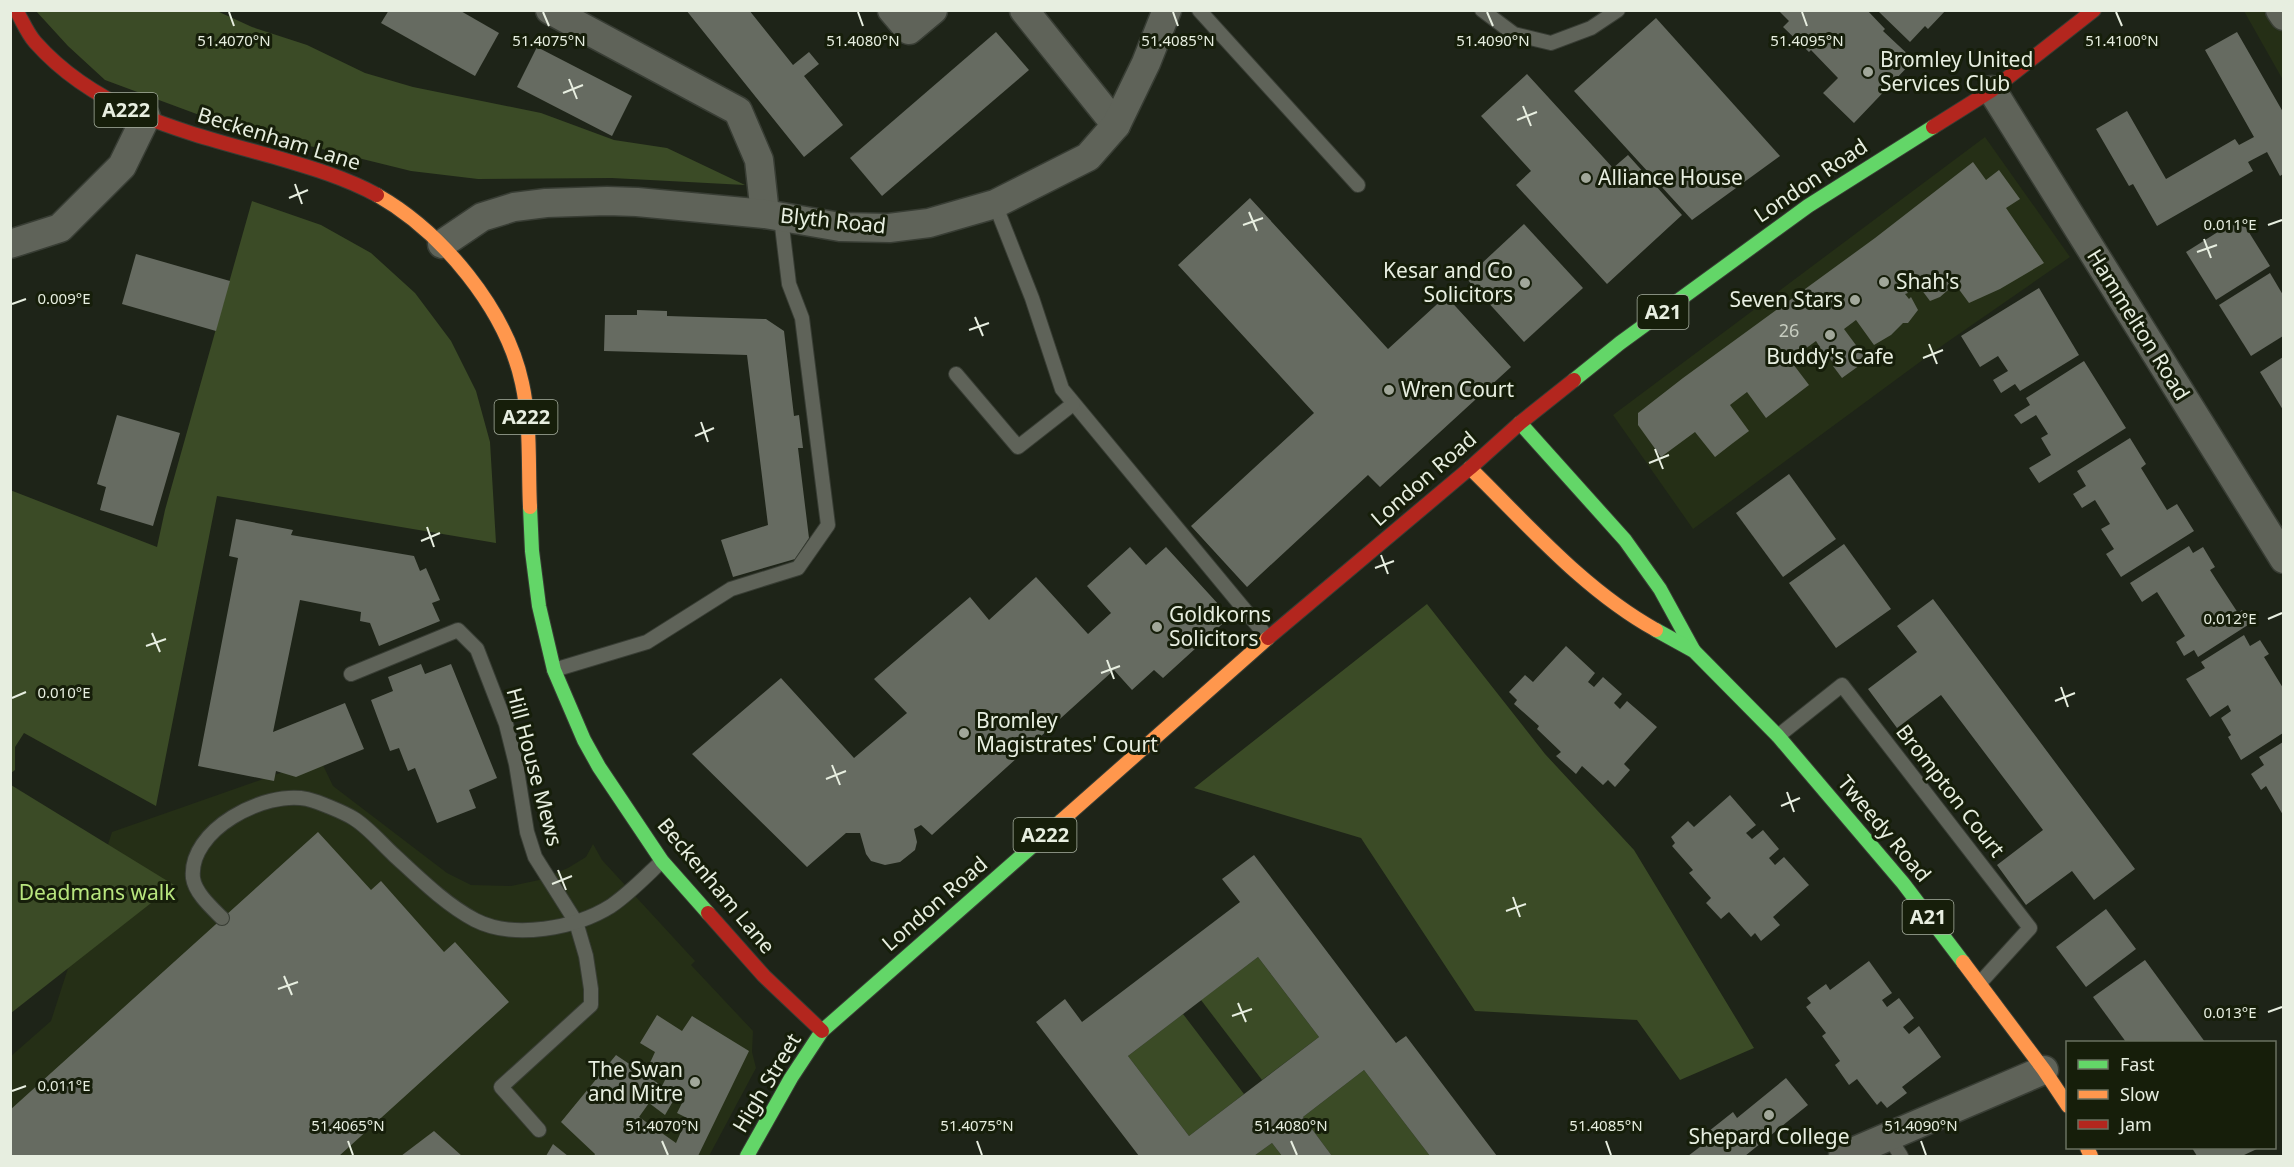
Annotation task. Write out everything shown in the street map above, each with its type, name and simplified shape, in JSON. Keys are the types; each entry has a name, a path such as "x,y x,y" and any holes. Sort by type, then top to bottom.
{"main road":[{"name":"Beckenham Lane","path":"16,10 33,40 63,69 95,93 124,109 176,129 346,180 383,197 442,244 480,293 498,321 517,362 526,407 535,578 544,632 570,711 594,758 662,861 764,976 822,1031"},
{"name":"London Road","path":"822,1031 1268,638 1520,423 1620,343 1808,206 1992,90 2094,10"},
{"name":"Tweedy Road","path":"1520,423 1624,540 1660,589 1694,651 1778,736 1903,883 2044,1070 2066,1104"},
{"name":"Tweedy Road","path":"1470,468 1576,572 1636,619 1694,651"},
{"name":"High Street","path":"747,1156 791,1078 822,1031"}],"street":[{"path":"550,10 738,111 759,160 773,216"},
{"path":"892,10 909,30 933,10"},
{"path":"1024,10 1116,125"},
{"name":"Blyth Road","path":"442,244 482,217 514,207 546,203 637,202 773,216 840,227 889,228 929,223 995,204 1088,158 1116,125 1146,63 1167,10"},
{"path":"2280,10 2283,16"},
{"name":"Hammelton Road","path":"1992,90 2283,559"},
{"path":"10,244 60,228 122,166 146,117"},
{"path":"1843,1156 1895,1147 2044,1070"}],"lane":[{"path":"1199,10 1358,185"},
{"path":"1482,10 1514,34 1551,43 1591,28 1618,10"},
{"path":"995,204 1032,298 1062,389 1268,638"},
{"path":"555,670 647,642 731,589 798,568 828,525 802,318 789,284 773,216"},
{"path":"956,374 1018,447 1073,404"},
{"name":"Hill House Mews","path":"351,674 458,630 477,649 506,724 516,764 526,832 532,849 576,922"},
{"name":"Brompton Court","path":"1778,736 1842,685 2030,928 1979,984"},
{"path":"222,918 206,902 193,880 199,849 225,820 264,803 285,797 308,799 353,819 434,891 476,921 496,926 534,931 576,922 611,906 662,861"},
{"path":"539,1130 501,1087 591,1005 586,956 576,922"}],"shaded area":[{"path":"2244,11 2283,11 2283,80"},
{"path":"1985,137 2070,257 1943,345 1693,529 1613,415"},
{"path":"320,759 333,786 447,873 471,885 511,886 539,880 568,868 586,857 593,844 602,860 695,961 691,965 753,1031 752,1052 756,1068 709,1156 11,1156 10,1057 51,1021 112,832"}],"green space":[{"path":"36,11 217,11 252,27 307,45 365,73 413,87 541,113 614,140 667,148 745,185 612,178 478,179 411,171 229,126 105,80 68,46"},
{"path":"252,201 321,225 371,253 415,293 451,341 476,391 490,442 496,543 217,496 156,806 24,733 15,747 15,770 11,773 10,490 157,547 165,510"},
{"path":"1427,604 1545,754 1634,850 1754,1048 1680,1080 1637,1020 1475,1011 1361,838 1194,788"},
{"name":"Deadmans walk","path":"11,785 174,885 10,1013"},
{"path":"1258,957 1319,1037 1262,1080 1201,1000"},
{"path":"1183,1014 1244,1094 1189,1136 1128,1056"},
{"path":"1364,1070 1430,1156 1332,1156 1303,1117"},
{"path":"1272,1143 1282,1156 1254,1156"}],"building":[{"path":"389,10 459,10 499,33 475,76 381,23"},
{"path":"686,10 749,10 793,65 809,52 819,64 804,76 843,125 804,157"},
{"path":"1778,10 1867,10 1885,29 1883,31 1914,60 1854,123 1823,93 1838,78 1811,50 1809,52 1783,27 1789,21"},
{"path":"1877,10 1946,10 1928,29 1925,26 1910,42"},
{"path":"1656,18 1780,156 1692,220 1574,91"},
{"path":"996,32 1029,70 882,196 850,158"},
{"path":"2237,32 2283,112 2283,174 2280,176 2267,152 2248,162 2253,171 2157,226 2133,184 2129,186 2096,129 2127,111 2166,179 2235,139 2239,145 2254,137 2205,50"},
{"path":"537,47 632,96 612,136 517,87"},
{"name":"Alliance House","path":"1527,74 1613,168 1628,155 1682,215 1607,284 1516,185 1531,171 1481,116"},
{"path":"1973,162 1986,180 1999,170 2020,199 2006,208 2044,263 2000,289 1969,303 1955,284 1940,297 1930,301 1912,277 1901,284 1908,293 1905,294 1909,299 1911,297 1918,310 1908,323 1903,323 1891,335 1874,345 1856,320 1844,329 1867,360 1842,378 1816,341 1790,360 1809,385 1766,418 1747,392 1730,405 1749,431 1715,457 1695,432 1661,457 1638,425 1638,413 1875,238"},
{"name":"Wren Court","path":"1250,198 1388,349 1446,296 1511,367 1380,487 1368,475 1247,587 1191,526 1314,413 1178,265"},
{"path":"2240,218 2270,266 2216,300 2186,252"},
{"name":"Kesar and Co Solicitors","path":"1524,224 1583,288 1524,342 1466,278"},
{"path":"136,254 230,281 216,331 122,304"},
{"path":"2270,273 2283,295 2283,336 2251,356 2219,305"},
{"path":"2039,288 2079,355 2020,391 2015,384 2001,393 1993,380 2008,371 1998,356 1980,367 1961,336"},
{"path":"637,310 667,311 667,316 766,319 784,331 794,416 799,415 803,448 798,448 809,538 795,559 733,577 721,540 768,525 747,355 604,351 605,315 637,315"},
{"path":"2283,357 2283,410 2260,372"},
{"path":"2084,361 2126,428 2039,483 2029,468 2051,455 2041,438 2048,434 2036,415 2021,424 2014,415 2030,405 2026,398"},
{"path":"117,415 180,433 153,526 100,510 106,487 97,484"},
{"path":"2130,438 2146,464 2141,468 2167,510 2177,504 2194,531 2121,577 2106,554 2114,549 2101,529 2110,524 2095,500 2082,508 2073,494 2086,486 2077,471"},
{"path":"1789,474 1836,539 1783,577 1736,513"},
{"path":"236,519 293,530 291,535 414,556 420,571 426,568 440,600 432,603 440,621 379,646 370,623 360,621 361,612 300,600 273,732 345,703 364,749 296,777 276,771 274,781 198,766 238,558 229,556"},
{"path":"1844,544 1891,609 1836,648 1789,583"},
{"path":"2189,546 2193,553 2203,547 2215,567 2210,570 2238,613 2242,610 2251,623 2198,657 2194,650 2184,656 2176,642 2185,636 2157,592 2142,602 2130,583"},
{"name":"Bromley Magistrates' Court","path":"1130,547 1146,565 1166,547 1230,617 1163,678 1154,670 1132,690 1114,670 932,835 921,825 914,829 917,842 915,850 900,862 885,865 871,861 866,854 860,833 846,833 807,867 692,754 781,678 854,758 907,713 874,679 970,597 989,620 1036,577 1088,634 1111,613 1087,586"},
{"path":"1933,599 2135,869 2094,900 2072,871 2026,905 1997,865 2043,830 1941,695 1897,728 1868,689 1917,652 1897,626"},
{"path":"2244,635 2250,646 2260,640 2269,654 2264,657 2283,688 2283,733 2241,760 2228,737 2231,735 2221,718 2231,711 2228,705 2210,717 2186,679 2205,668 2201,662"},
{"path":"1566,646 1595,673 1588,682 1594,687 1603,677 1622,694 1614,703 1620,709 1627,701 1657,727 1624,764 1630,770 1615,787 1608,780 1603,785 1582,766 1576,774 1556,756 1561,752 1537,729 1539,726 1514,704 1517,700 1509,692 1525,675 1533,682"},
{"path":"421,664 425,674 451,664 497,778 469,790 476,808 437,823 415,768 408,771 399,748 390,751 371,700 393,691 388,677"},
{"path":"2283,742 2283,815 2266,786 2261,790 2251,774 2264,765 2259,757"},
{"path":"1730,795 1756,825 1746,833 1752,839 1763,830 1779,849 1769,858 1775,865 1784,857 1809,885 1773,917 1780,925 1761,941 1755,933 1751,937 1729,912 1721,919 1706,903 1711,898 1689,873 1693,870 1672,846 1675,843 1671,837 1688,821 1694,827"},
{"path":"318,832 371,890 381,881 444,952 455,942 509,1002 339,1156 10,1156 10,1110"},
{"path":"1254,855 1396,1043 1406,1036 1497,1156 1430,1156 1364,1070 1303,1117 1332,1156 1282,1156 1272,1143 1254,1156 1139,1156 1036,1022 1065,999 1082,1022 1240,902 1222,879","holes":["1258,957 1319,1037 1189,1136 1128,1056"]},
{"path":"2106,909 2136,949 2086,987 2056,947"},
{"path":"2145,960 2204,1041 2125,1041 2093,997"},
{"path":"1869,961 1892,993 1882,1000 1887,1007 1899,998 1914,1018 1903,1027 1909,1034 1919,1026 1941,1057 1902,1087 1907,1093 1887,1108 1881,1101 1877,1105 1857,1079 1849,1085 1835,1065 1840,1061 1822,1036 1826,1033 1806,1007 1811,1003 1807,998 1826,984 1830,990"},
{"path":"657,1015 682,1031 692,1016 749,1051 698,1156 594,1156 595,1154 561,1122 616,1055 662,1086 666,1078 649,1065 655,1052 640,1043","holes":["676,1096 684,1099 677,1113 687,1118 676,1143 639,1117 649,1103 665,1115"]},
{"name":"Shepard College","path":"1786,1078 1808,1105 1745,1156 1688,1156 1709,1140 1704,1135 1733,1112 1737,1118"},
{"path":"434,1131 462,1156 401,1156"},
{"path":"553,1144 568,1156 546,1156"},
{"path":"2193,1149 2257,1149 2242,1156 2197,1156"}],"traffic: fast":[{"path":"1574,380 1620,343 1808,206 1933,127"},
{"path":"1520,423 1625,540 1660,589 1694,651"},
{"path":"530,507 532,551 539,606 554,670 584,740 599,767 662,861 708,913"},
{"path":"1656,630 1694,651 1778,736 1903,883 1963,962"},
{"path":"747,1156 791,1078 822,1031 1061,821"}],"traffic: slow":[{"path":"377,195 425,230 447,251 468,275 502,328 514,355 525,398 530,507"},
{"path":"1470,468 1535,534 1581,576 1605,596 1656,630"},
{"path":"1061,821 1268,638"},
{"path":"1963,962 2066,1103"},
{"path":"2088,1149 2091,1156"}],"traffic: jam":[{"path":"16,10 35,42 60,67 87,87 117,104 179,129 329,174 377,195"},
{"path":"1933,127 1992,90 2094,10"},
{"path":"1268,638 1520,423 1574,380"},
{"path":"708,913 764,976 822,1031"}],"place":[{"name":"Bromley United Services Club","path":"1868,72"},
{"name":"Alliance House","path":"1586,178"},
{"name":"Shah's","path":"1884,282"},
{"name":"Kesar and Co Solicitors","path":"1525,283"},
{"name":"Seven Stars","path":"1855,300"},
{"name":"Buddy's Cafe","path":"1830,335"},
{"name":"Wren Court","path":"1389,390"},
{"name":"Goldkorns Solicitors","path":"1157,627"},
{"name":"Bromley Magistrates' Court","path":"964,733"},
{"name":"The Swan and Mitre","path":"695,1082"},
{"name":"Shepard College","path":"1769,1115"}]}
